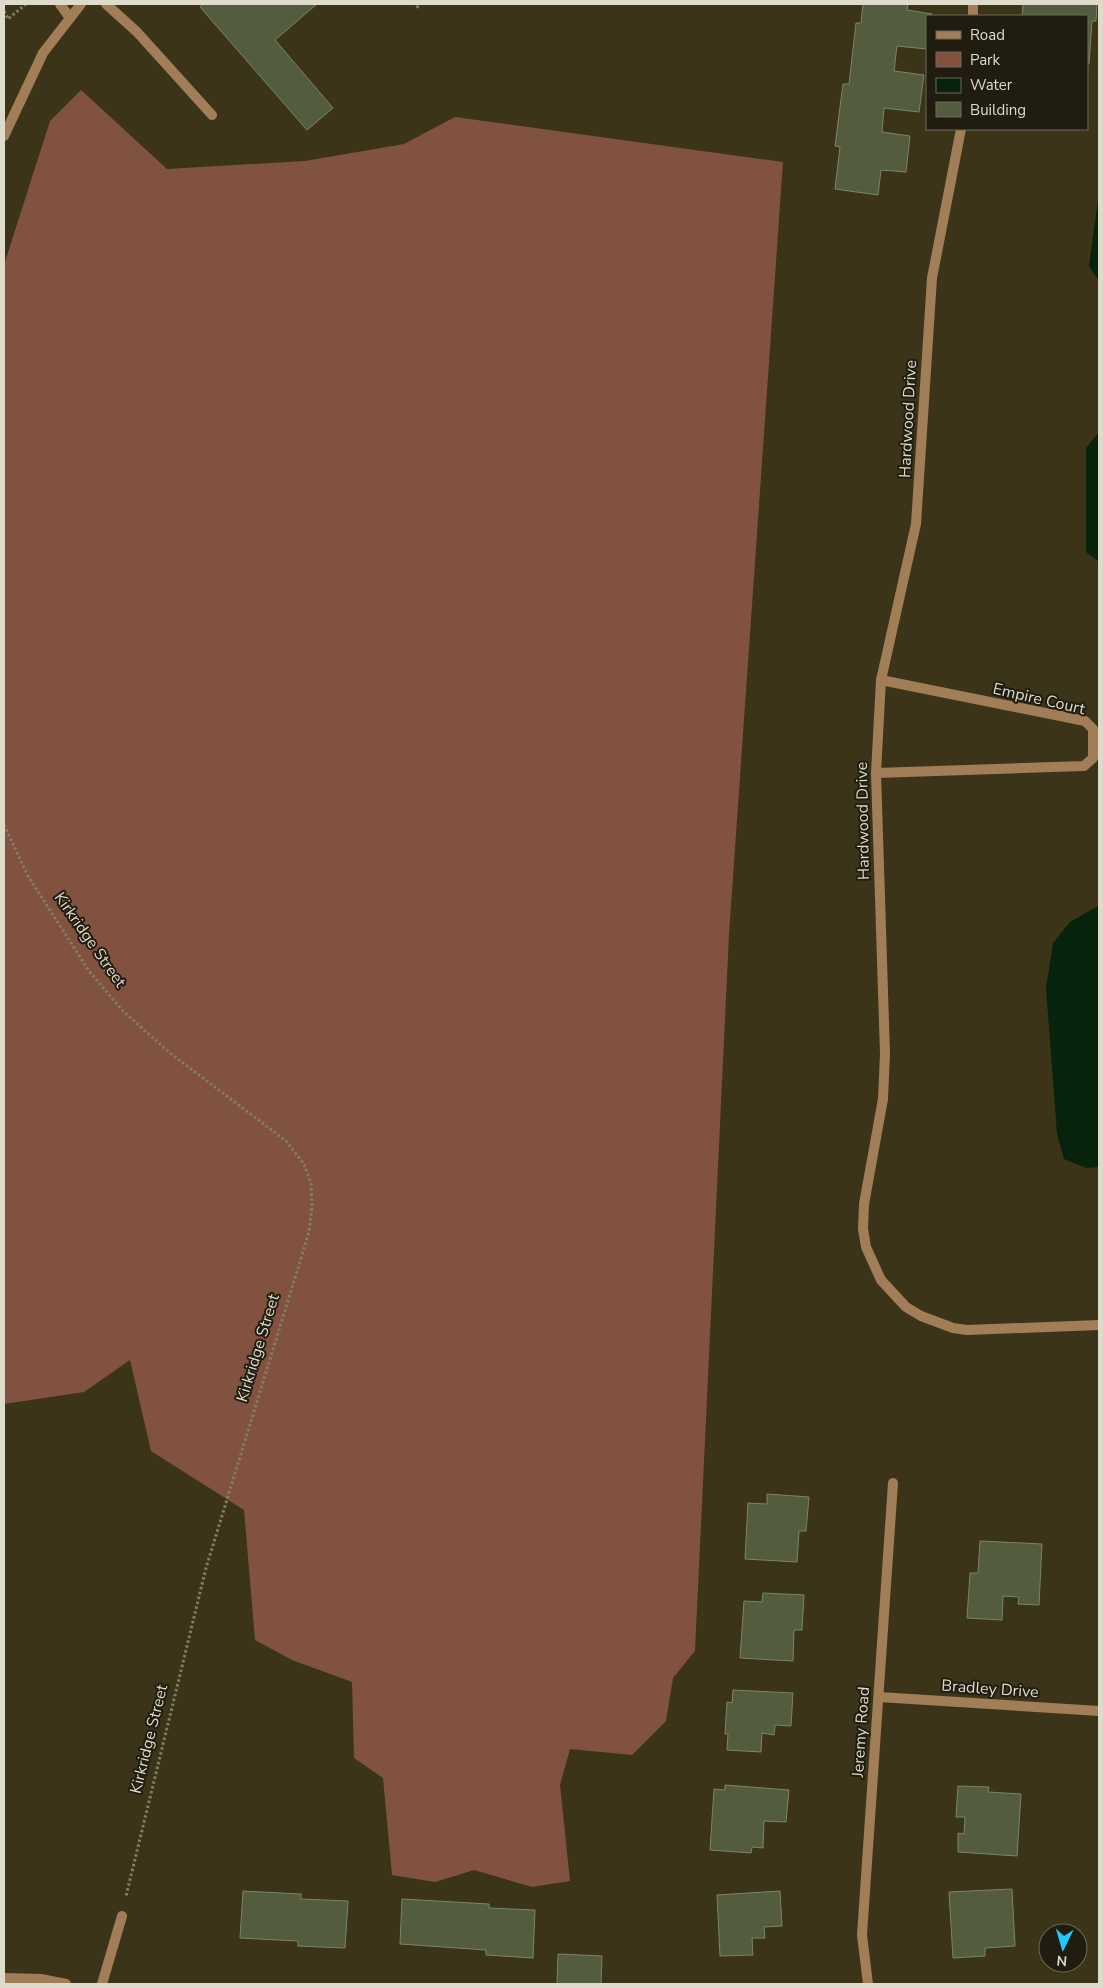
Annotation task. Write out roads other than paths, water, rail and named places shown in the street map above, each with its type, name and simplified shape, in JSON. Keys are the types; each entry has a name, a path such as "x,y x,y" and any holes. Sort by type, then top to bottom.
{"street":[{"path":"60,4 70,18"},
{"path":"4,136 43,53 81,4"},
{"path":"106,4 137,32 212,115"},
{"name":"Hardwood Drive","path":"961,130 932,278 916,524 881,680 876,774 885,1054 883,1100 864,1204 863,1229 866,1247 874,1267 893,1295 906,1307 921,1316 953,1328 967,1330 1099,1325"},
{"name":"Empire Court","path":"876,774 1084,766 1092,758 1094,742 1093,729 1084,721 881,680"},
{"name":"Jeremy Road","path":"868,1984 862,1935 893,1483"},
{"name":"Bradley Drive","path":"879,1697 1099,1711"},
{"path":"102,1984 122,1916"},
{"path":"4,1978 41,1979 66,1984"}],"water":[{"path":"1099,193 1099,281 1089,266"},
{"path":"1099,432 1099,562 1086,552 1086,448"},
{"path":"1098,906 1099,1167 1086,1168 1064,1159 1057,1134 1046,988 1053,943 1070,922"}]}
